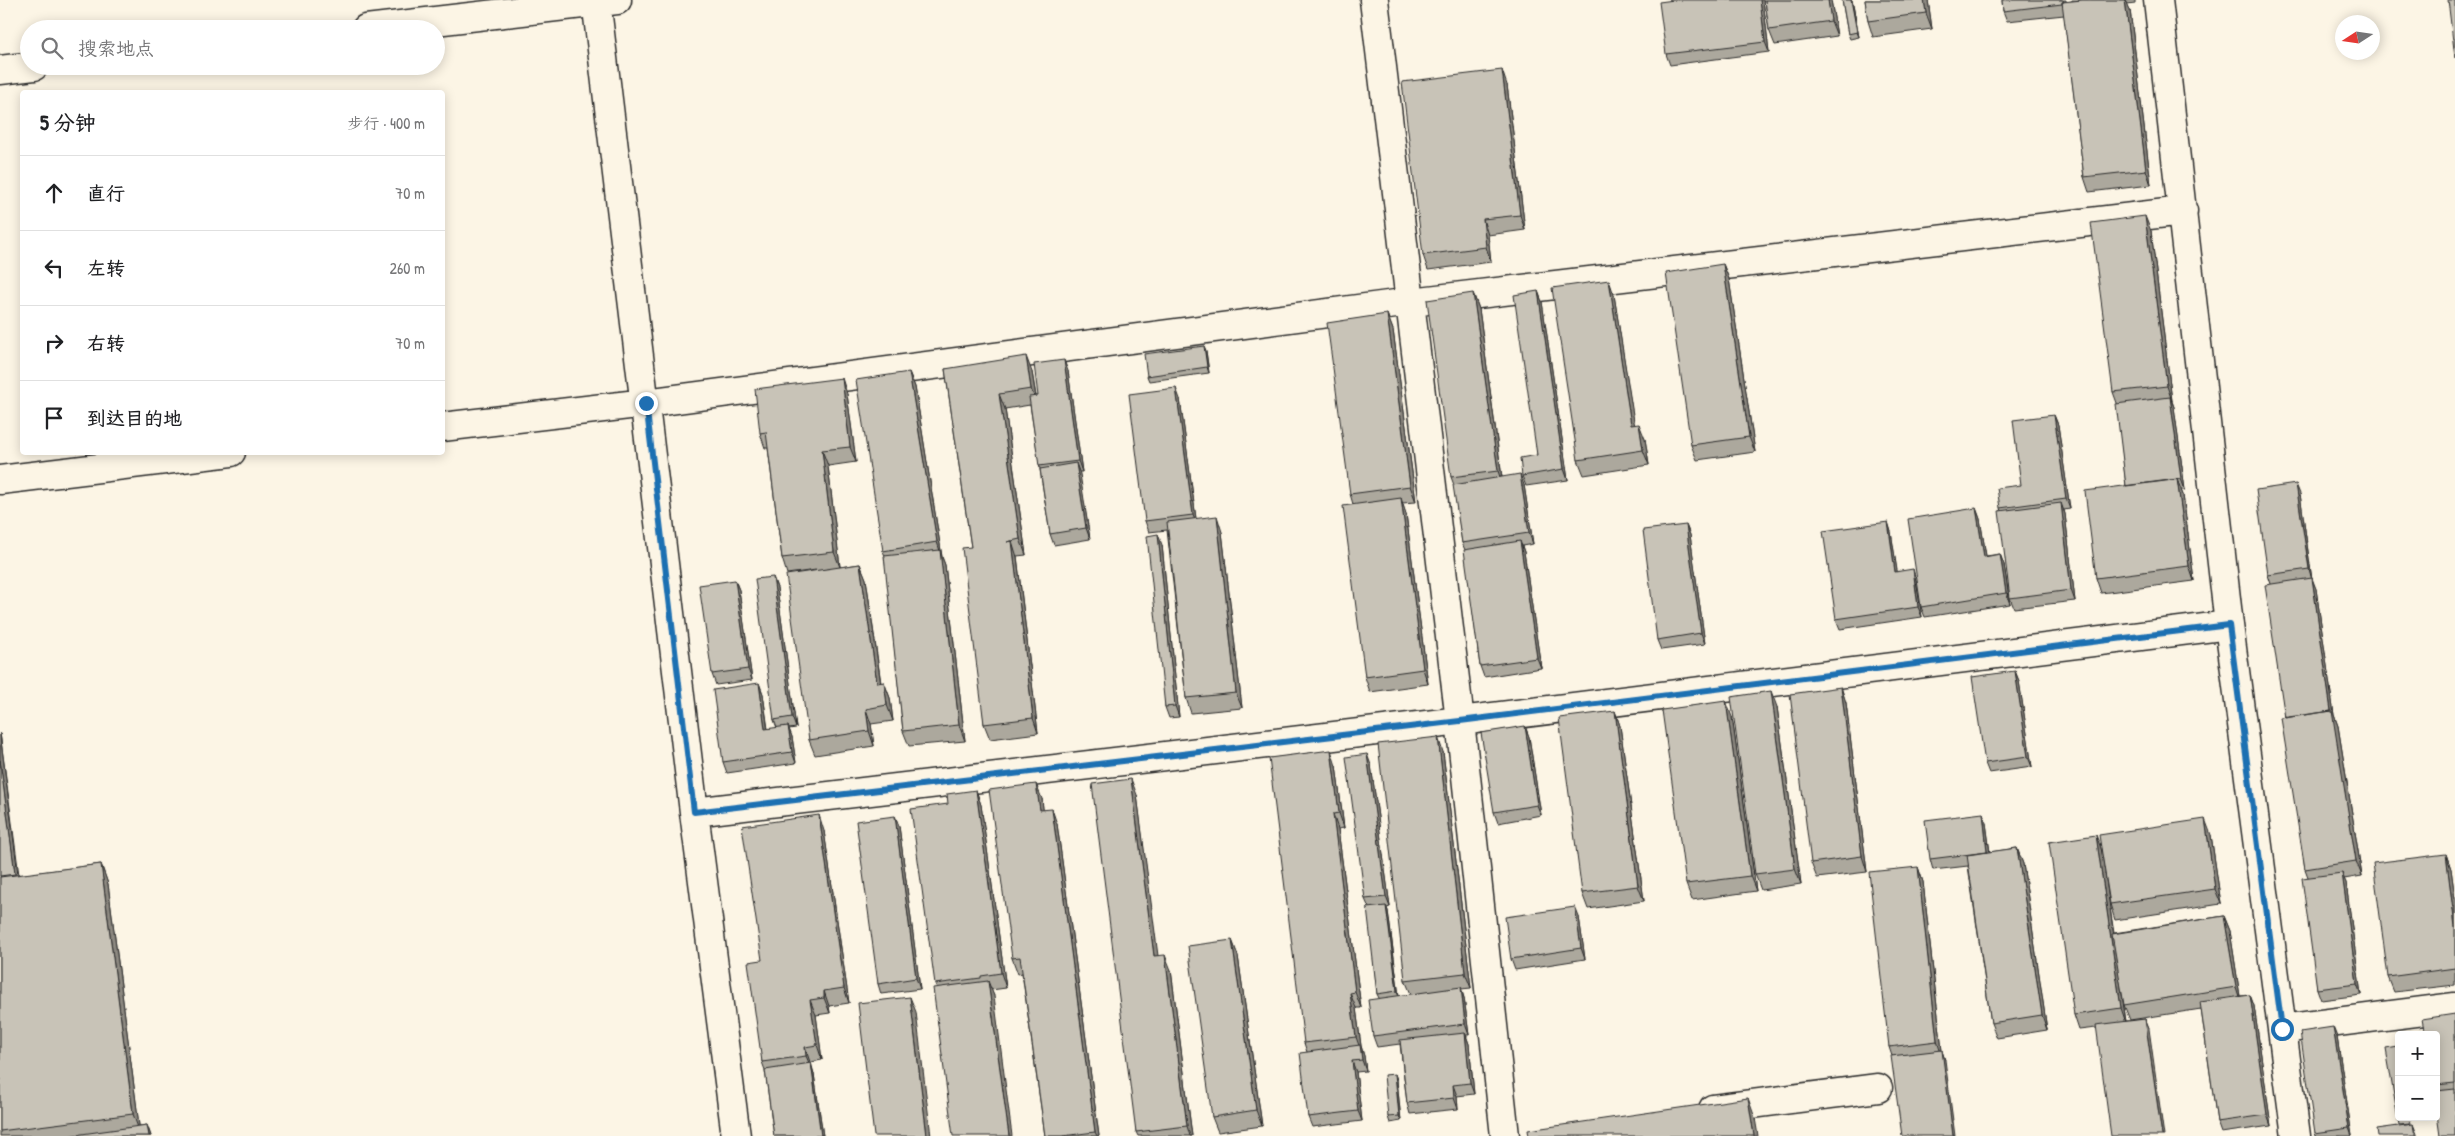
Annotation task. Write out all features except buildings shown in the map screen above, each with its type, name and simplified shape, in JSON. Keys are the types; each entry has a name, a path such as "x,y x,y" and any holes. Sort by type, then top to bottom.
{"street":[{"path":"1374,0 1460,721 1504,1136"},
{"path":"2158,0 2229,625 2296,1136"},
{"path":"442,20 603,1 646,403 694,812 736,1136"},
{"path":"0,70 20,68"},
{"path":"445,427 646,403 1411,302 2183,211"},
{"path":"0,480 206,455"},
{"path":"694,812 1460,721 2229,625"},
{"path":"2282,1029 2455,1007"},
{"path":"1691,1112 1878,1088"},
{"path":"1500,1136 1534,1132"}],"route":[{"path":"646,403 694,812 1460,721 2229,625 2282,1029"}]}
